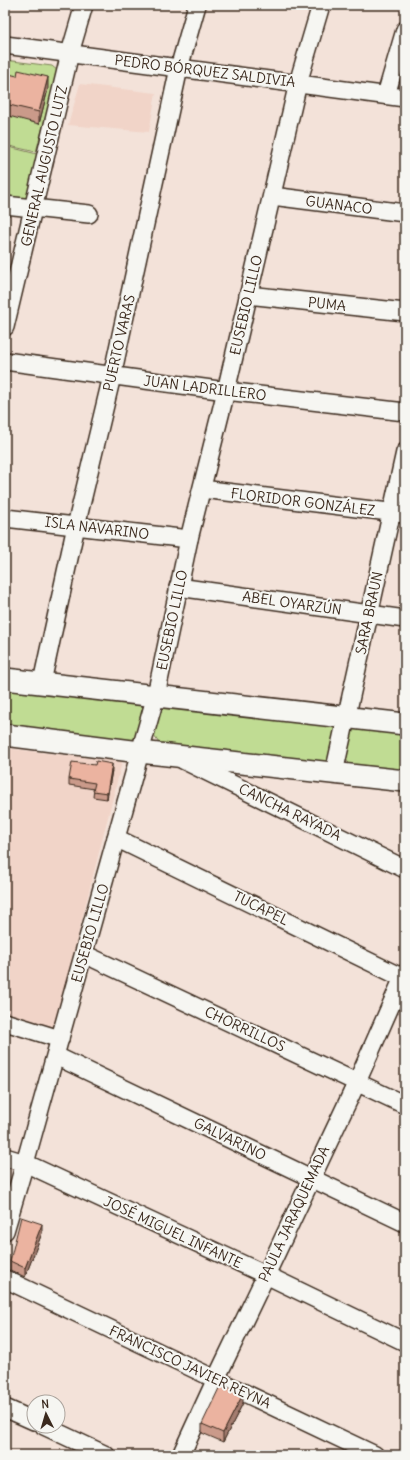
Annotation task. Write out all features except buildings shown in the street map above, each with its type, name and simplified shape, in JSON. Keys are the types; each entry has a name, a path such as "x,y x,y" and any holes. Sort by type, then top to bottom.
{"main road":[{"path":"5,679 346,716 405,724"},
{"path":"5,735 140,752 405,781"}],"street":[{"name":"GENERAL AUGUSTO LUTZ","path":"5,327 70,53 84,5"},
{"name":"PUERTO VARAS","path":"42,682 76,526 112,376 179,68 197,5"},
{"name":"EUSEBIO LILLO","path":"5,1231 56,1056 156,695 189,539 226,391 298,83 321,5"},
{"path":"386,95 405,30"},
{"name":"PEDRO BÓRQUEZ SALDIVIA","path":"5,45 405,98"},
{"name":"GUANACO","path":"272,196 405,213"},
{"path":"5,205 90,214"},
{"name":"PUMA","path":"248,296 405,312"},
{"name":"JUAN LADRILLERO","path":"5,361 226,391 405,412"},
{"name":"SARA BRAUN","path":"334,773 368,614 398,513 405,452"},
{"name":"FLORIDOR GONZÁLEZ","path":"202,489 398,513"},
{"name":"ISLA NAVARINO","path":"5,518 189,539"},
{"name":"ABEL OYARZÚN","path":"178,587 405,619"},
{"name":"CANCHA RAYADA","path":"176,756 405,869"},
{"name":"TUCAPEL","path":"116,838 404,976"},
{"name":"CHORRILLOS","path":"84,954 405,1105"},
{"name":"PAULA JARAQUEMADA","path":"181,1455 357,1082 404,976"},
{"path":"5,1022 60,1039"},
{"name":"GALVARINO","path":"56,1056 405,1223"},
{"name":"JOSÉ MIGUEL INFANTE","path":"5,1157 25,1163 405,1342"},
{"name":"FRANCISCO JAVIER REYNA","path":"5,1279 375,1455"},
{"path":"5,1408 26,1417"},
{"path":"61,1434 106,1455"}],"shaded area":[{"path":"80,84 156,93 149,132 68,125"},
{"path":"5,748 122,762 54,1029 5,1015"}],"green space":[{"path":"5,60 52,66 58,71 36,152 5,145"},
{"path":"5,146 37,154 29,194 24,201 5,199"},
{"path":"5,687 138,697 144,706 139,736 129,741 5,728"},
{"path":"161,706 336,721 339,729 332,757 323,763 159,743 154,736"},
{"path":"353,727 405,728 405,773 352,767 345,758"}]}
